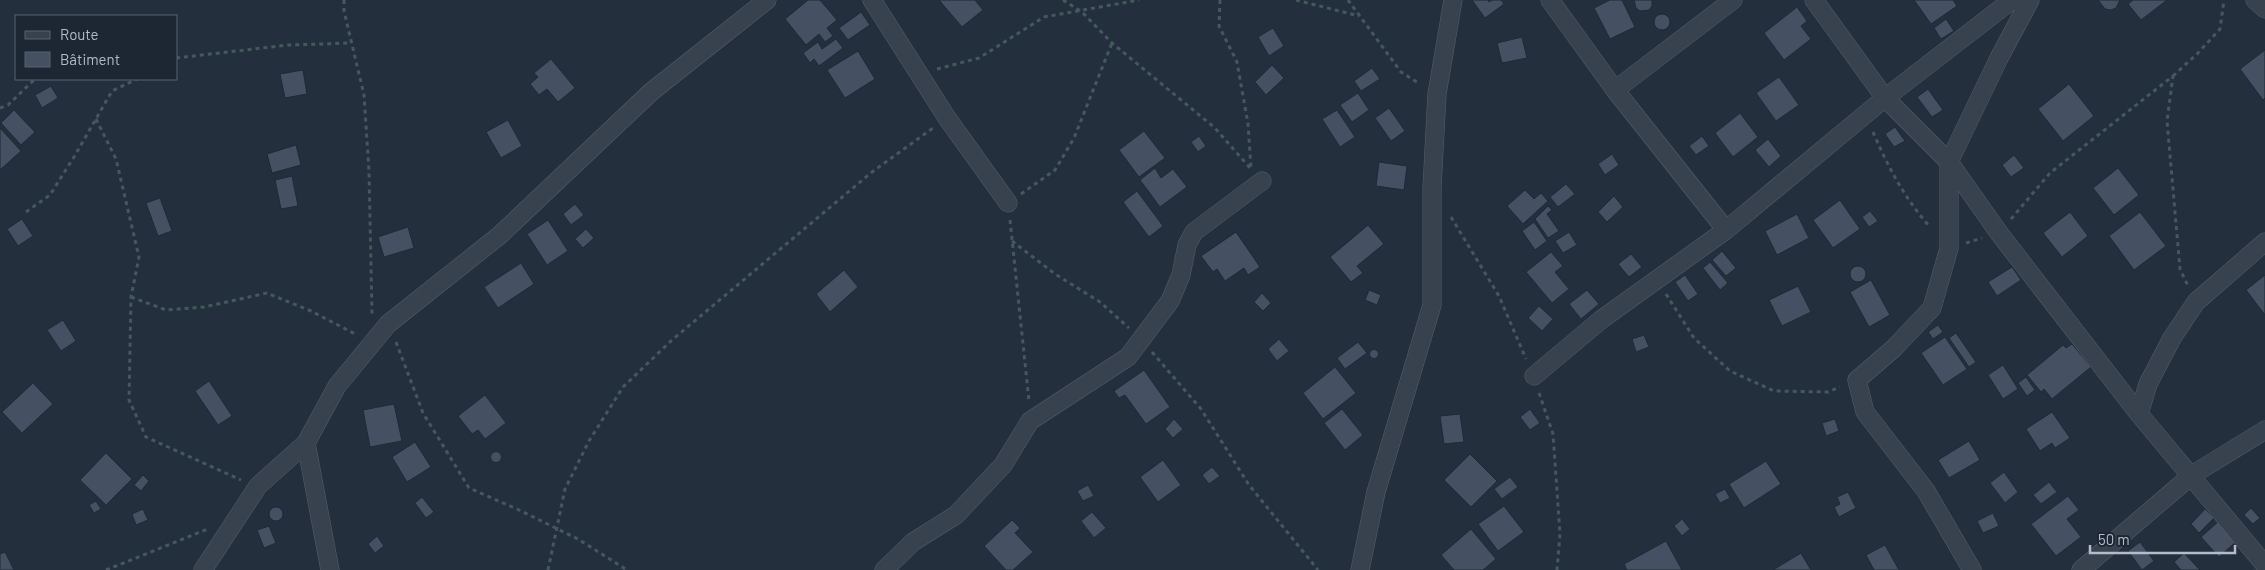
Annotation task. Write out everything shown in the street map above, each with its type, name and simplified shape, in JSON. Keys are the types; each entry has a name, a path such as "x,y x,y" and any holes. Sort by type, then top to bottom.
{"street":[{"path":"203,570 258,486 306,444 337,386 388,324 500,235 652,92 767,0"},
{"path":"872,0 947,118 1008,203"},
{"path":"1360,570 1376,492 1432,305 1432,188 1437,94 1453,0"},
{"path":"1550,0 1615,90 1726,230"},
{"path":"1615,90 1733,0"},
{"path":"1814,0 1885,98 1949,162 1999,233 2139,414 2265,565"},
{"path":"1534,376 1602,319 1726,230 1885,98 2012,0"},
{"path":"1972,570 1926,491 1865,412 1857,380 1893,349 1932,308 1949,248 1949,162 1999,58 2030,0"},
{"path":"2255,0 2265,9"},
{"path":"884,570 913,542 956,515 1003,465 1030,421 1128,357 1170,301 1181,275 1187,245 1194,232 1256,175"},
{"path":"2139,414 2148,384 2172,338 2196,302 2265,242"},
{"path":"2080,570 2192,476 2265,430"},
{"path":"306,444 330,570"}],"path":[{"path":"131,296 166,310 204,307 267,293 311,311 372,343 369,171 364,95 344,11 344,0"},
{"path":"1063,0 1082,12 1112,43 1215,128 1256,175"},
{"path":"919,74 979,58 1044,17 1082,12 1139,0"},
{"path":"1220,0 1219,26 1237,62 1256,175"},
{"path":"1296,0 1360,16"},
{"path":"1348,0 1400,72 1437,94"},
{"path":"1865,116 1886,164 1914,209 1949,248 1999,233 2050,173 2173,76 2198,53 2220,29 2224,0"},
{"path":"178,59 288,45 352,43"},
{"path":"1030,421 1023,332 1008,203 1055,170 1074,138 1112,43"},
{"path":"2173,76 2167,121 2180,268 2196,302"},
{"path":"0,108 8,105 34,80"},
{"path":"26,212 50,195 112,91 135,80"},
{"path":"548,570 558,530 565,489 589,441 623,387 672,340 872,172 947,118"},
{"path":"96,119 116,159 140,257 131,296 129,400 146,437 258,486"},
{"path":"1012,241 1056,274 1100,302 1141,339 1201,409 1248,486 1318,570"},
{"path":"1657,280 1694,338 1730,371 1774,391 1828,392 1857,380"},
{"path":"388,324 423,413 469,488 578,540 626,570"},
{"path":"106,570 211,528"}],"building":[{"path":"808,0 820,0 837,20 827,28 833,36 825,42 819,34 806,45 785,19"},
{"path":"939,0 975,0 983,10 962,27"},
{"path":"1472,0 1488,0 1489,2 1501,0 1504,4 1485,18"},
{"path":"1610,0 1622,0 1635,27 1610,39 1594,8"},
{"path":"1634,0 1652,0 1652,6 1649,10 1640,11 1636,8"},
{"path":"1914,0 1953,0 1957,6 1931,24"},
{"path":"2098,0 2120,0 2116,8 2111,10 2105,9"},
{"path":"2133,0 2167,0 2141,20 2128,4"},
{"path":"1797,7 1807,21 1801,26 1811,39 1784,60 1764,33"},
{"path":"861,12 870,25 848,40 839,28"},
{"path":"1659,14 1665,14 1670,19 1668,28 1659,30 1654,25 1654,19"},
{"path":"1946,19 1954,31 1941,39 1934,28"},
{"path":"1273,28 1284,46 1269,56 1258,37"},
{"path":"1522,37 1527,58 1502,63 1497,43"},
{"path":"836,39 843,48 819,66 814,59 810,63 803,53 818,42 822,49"},
{"path":"2265,50 2265,98 2263,100 2240,69"},
{"path":"858,51 875,79 845,98 827,70"},
{"path":"551,59 575,88 558,102 547,89 539,95 530,84 538,77 534,73"},
{"path":"1272,65 1284,78 1266,95 1255,82"},
{"path":"1372,68 1380,79 1361,91 1354,81"},
{"path":"303,70 307,94 285,98 280,74"},
{"path":"1779,77 1799,105 1776,121 1756,93"},
{"path":"2069,84 2094,116 2063,141 2038,109"},
{"path":"51,86 58,98 42,108 35,95"},
{"path":"1928,89 1943,110 1932,117 1917,97"},
{"path":"1358,93 1369,110 1352,122 1340,105"},
{"path":"1389,108 1405,131 1391,141 1375,118"},
{"path":"14,110 35,132 21,145 1,123"},
{"path":"1337,110 1355,137 1340,147 1322,119"},
{"path":"1740,113 1758,137 1733,157 1715,133"},
{"path":"508,120 522,146 501,158 486,132"},
{"path":"1895,127 1905,141 1894,147 1885,134"},
{"path":"0,128 21,151 0,170"},
{"path":"1144,131 1165,158 1139,177 1119,150"},
{"path":"1199,136 1206,146 1198,152 1191,142"},
{"path":"1702,136 1709,146 1696,155 1689,146"},
{"path":"1768,139 1781,156 1769,167 1755,150"},
{"path":"296,145 301,165 272,173 267,154"},
{"path":"1612,154 1619,165 1605,175 1598,164"},
{"path":"2014,155 2024,168 2011,177 2002,165"},
{"path":"1379,162 1407,166 1404,190 1376,186"},
{"path":"1155,168 1161,178 1173,169 1187,187 1160,207 1140,180"},
{"path":"2118,168 2139,195 2114,215 2093,188"},
{"path":"292,176 298,206 281,209 275,180"},
{"path":"1566,184 1575,194 1558,207 1550,197"},
{"path":"1525,190 1534,199 1541,193 1548,201 1523,224 1507,206"},
{"path":"1137,191 1163,226 1149,237 1123,202"},
{"path":"1614,196 1623,207 1607,222 1598,212"},
{"path":"160,198 172,231 158,236 146,203"},
{"path":"1840,200 1860,229 1833,248 1813,220"},
{"path":"575,204 584,215 571,225 563,214"},
{"path":"1548,206 1552,210 1547,214 1559,231 1548,238 1535,219"},
{"path":"1870,211 1878,221 1869,227 1862,217"},
{"path":"2070,212 2088,236 2062,257 2043,233"},
{"path":"2140,212 2166,246 2134,270 2109,236"},
{"path":"1797,214 1809,238 1777,255 1765,231"},
{"path":"22,219 33,236 18,246 7,229"},
{"path":"548,220 568,251 547,265 527,234"},
{"path":"1534,222 1547,241 1535,250 1522,231"},
{"path":"1368,225 1384,244 1357,266 1363,273 1351,282 1330,257"},
{"path":"408,227 414,248 384,257 378,237"},
{"path":"586,229 594,238 583,248 575,239"},
{"path":"1236,232 1260,267 1248,275 1244,268 1225,281 1217,269 1213,272 1201,256"},
{"path":"1569,232 1577,245 1563,253 1555,241"},
{"path":"1722,251 1736,268 1726,276 1712,260"},
{"path":"1551,252 1563,266 1555,272 1569,289 1552,303 1526,272"},
{"path":"1631,254 1642,267 1629,277 1618,264"},
{"path":"1710,262 1728,283 1720,290 1703,268"},
{"path":"521,263 534,284 498,308 484,287"},
{"path":"1858,266 1866,274 1858,282 1850,274"},
{"path":"2012,267 2021,280 1997,296 1988,282"},
{"path":"844,270 858,287 830,312 816,294"},
{"path":"1685,275 1698,294 1688,301 1675,282"},
{"path":"2265,275 2265,315 2246,290"},
{"path":"1871,280 1890,315 1869,327 1850,292"},
{"path":"1798,286 1811,312 1782,326 1769,300"},
{"path":"1369,290 1381,295 1377,305 1365,300"},
{"path":"1587,290 1599,304 1581,319 1569,304"},
{"path":"1262,293 1271,303 1263,311 1254,302"},
{"path":"1539,306 1553,319 1542,331 1528,318"},
{"path":"63,320 76,341 61,351 47,330"},
{"path":"1938,325 1943,332 1933,339 1928,332"},
{"path":"1956,333 1976,362 1969,367 1949,338"},
{"path":"1644,335 1649,347 1636,352 1632,339"},
{"path":"1945,337 1967,369 1943,385 1921,353"},
{"path":"1279,339 1289,351 1277,361 1268,349"},
{"path":"1358,342 1367,353 1345,369 1337,358"},
{"path":"2072,344 2091,367 2052,399 2044,389 2041,392 2027,375 2063,345 2066,348"},
{"path":"1374,349 1379,354 1374,359 1369,354"},
{"path":"2003,365 2018,389 2003,399 1988,375"},
{"path":"1335,367 1356,393 1323,419 1303,393"},
{"path":"1144,370 1170,407 1146,424 1125,395 1119,398 1114,391"},
{"path":"2026,377 2035,390 2027,396 2018,383"},
{"path":"209,381 232,416 218,425 195,391"},
{"path":"33,383 53,404 22,433 2,412"},
{"path":"485,395 506,423 485,439 478,430 472,434 458,416"},
{"path":"394,404 402,441 370,447 363,410"},
{"path":"1342,409 1363,435 1345,450 1324,423"},
{"path":"1530,409 1540,423 1530,430 1520,417"},
{"path":"2052,412 2070,438 2055,448 2052,443 2040,451 2026,429"},
{"path":"1460,414 1464,442 1444,444 1440,416"},
{"path":"1174,419 1183,429 1173,438 1165,429"},
{"path":"1835,419 1839,431 1826,436 1822,423"},
{"path":"1969,441 1980,460 1949,478 1938,460"},
{"path":"415,442 431,467 407,482 392,457"},
{"path":"496,451 502,457 496,463 490,457"},
{"path":"106,453 132,479 106,505 80,480"},
{"path":"1470,454 1497,481 1471,507 1444,480"},
{"path":"1163,460 1181,485 1158,502 1140,477"},
{"path":"1766,461 1781,484 1744,508 1729,484"},
{"path":"1212,467 1220,476 1209,484 1202,475"},
{"path":"2004,472 2018,492 2005,503 1990,483"},
{"path":"143,475 149,481 141,491 134,485"},
{"path":"1510,477 1518,487 1502,499 1494,489"},
{"path":"2049,482 2057,492 2041,504 2033,495"},
{"path":"1088,485 1094,496 1083,501 1077,491"},
{"path":"1725,489 1730,498 1720,503 1715,494"},
{"path":"1848,492 1856,508 1839,517 1834,507 1840,504 1837,497"},
{"path":"2068,496 2079,510 2067,519 2081,537 2056,556 2031,524"},
{"path":"422,497 434,512 426,518 415,503"},
{"path":"96,501 101,509 94,513 89,505"},
{"path":"1504,506 1524,532 1498,551 1478,524"},
{"path":"276,507 281,509 283,514 281,519 276,521 271,519 269,514 271,509"},
{"path":"2251,508 2260,518 2253,524 2244,515"},
{"path":"143,509 148,520 136,525 132,514"},
{"path":"2205,509 2214,518 2199,533 2191,524"},
{"path":"1092,512 1106,528 1094,538 1081,521"},
{"path":"1993,513 1999,526 1983,533 1977,521"},
{"path":"1682,519 1690,529 1682,536 1674,526"},
{"path":"1012,520 1020,528 1015,533 1033,552 1013,570 1006,570 984,546"},
{"path":"2220,520 2238,540 2219,557 2201,537"},
{"path":"269,526 276,543 264,548 257,530"},
{"path":"1471,529 1496,559 1483,570 1454,570 1441,555"},
{"path":"377,536 384,546 375,553 368,544"},
{"path":"1666,541 1682,570 1627,570 1624,564"},
{"path":"2140,542 2154,561 2142,570 2128,551"},
{"path":"1885,545 1899,570 1874,570 1866,555"},
{"path":"5,552 14,570 0,570 0,554"},
{"path":"1801,553 1811,570 1773,570"},
{"path":"2184,553 2200,570 2181,570 2174,562"}]}
